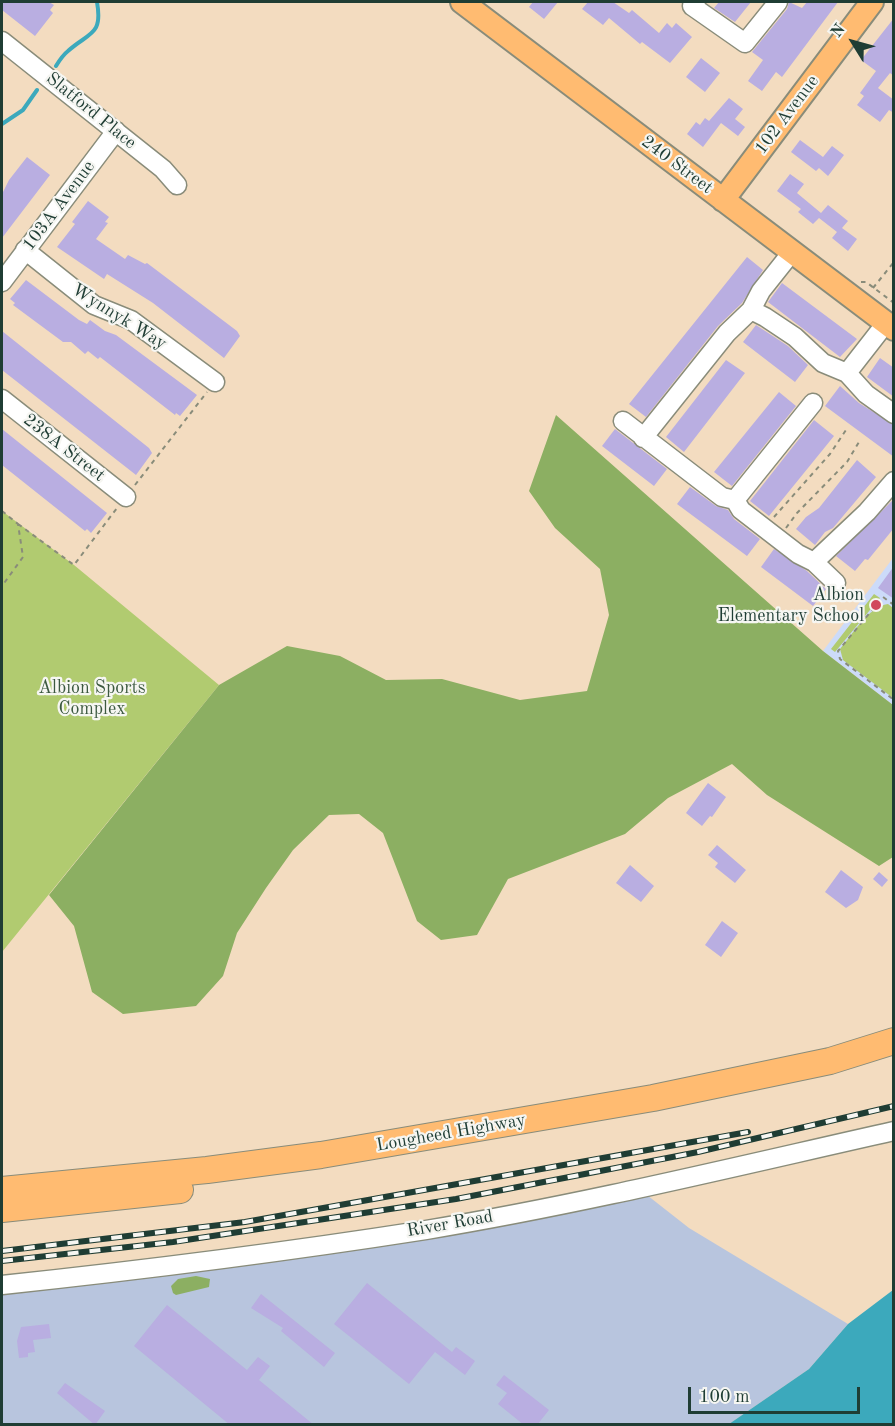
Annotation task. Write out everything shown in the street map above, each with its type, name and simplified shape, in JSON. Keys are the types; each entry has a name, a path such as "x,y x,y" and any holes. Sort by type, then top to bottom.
{"highway":[{"name":"Lougheed Highway","path":"2,1190 207,1170 321,1155 652,1098 830,1061 894,1041"},
{"name":"Lougheed Highway","path":"2,1209 110,1199 304,1173 434,1152 636,1117 789,1085 894,1059"}],"main road":[{"name":"240 Street","path":"462,2 792,252 867,292 891,318"},
{"name":"102 Avenue","path":"723,200 872,2"}],"street":[{"path":"694,4 745,43 778,2"},
{"name":"Slatford Place","path":"2,41 163,169 177,185"},
{"name":"103A Avenue","path":"2,282 116,131"},
{"name":"Wynnyk Way","path":"25,250 94,305 131,320 215,382"},
{"path":"642,438 727,333 751,310 761,291 792,252"},
{"path":"751,310 795,337 823,363 847,373 866,394 894,414"},
{"path":"847,373 891,318"},
{"name":"238A Street","path":"2,399 126,497"},
{"path":"735,501 813,404"},
{"path":"622,421 722,497 735,501 741,510 798,554 814,562 836,583"},
{"path":"814,562 867,512 894,481"},
{"name":"River Road","path":"2,1284 149,1269 427,1230 596,1198 894,1131"}],"path":[{"path":"891,318 867,292 894,262"},
{"path":"138,481 201,399"},
{"path":"772,519 830,454 846,430"},
{"path":"782,533 797,513 847,462 859,442"},
{"path":"2,511 74,565 113,514"},
{"path":"2,586 22,557 18,524"},
{"path":"894,605 883,597 838,651 840,659 894,700"}],"shaded area":[{"name":"Albion Elementary School","path":"893,558 893,705 823,651"},
{"path":"638,1188 689,1228 848,1324 809,1369 729,1424 2,1424 2,1285 149,1269"}],"green space":[{"path":"556,415 823,651 893,705 893,857 879,866 767,795 732,764 668,798 625,834 508,879 477,935 441,940 417,921 383,833 359,814 329,815 293,850 266,888 237,933 223,976 196,1006 123,1014 92,992 74,926 49,895 219,685 287,646 340,656 386,680 442,679 520,700 587,691 609,615 600,569 555,528 529,491"},
{"name":"Albion Sports Complex","path":"2,511 74,565 219,685 2,952"},
{"path":"874,594 880,598 835,652 831,649"},
{"path":"888,604 893,608 893,698 843,660 840,649 867,616"},
{"path":"196,1276 210,1279 209,1287 176,1295 173,1293 171,1286 178,1279"}],"water":[{"path":"893,1290 893,1424 729,1424 809,1369 848,1324"}],"building":[{"path":"2,2 49,2 54,5 50,10 53,13 35,36 2,10"},
{"path":"533,2 558,2 544,19 529,7"},
{"path":"588,2 613,2 629,13 632,10 659,33 667,23 672,28 676,23 692,37 670,63 642,42 640,44 609,18 603,25 582,9"},
{"path":"719,2 751,2 735,22 714,8"},
{"path":"789,2 802,8 807,2 838,2 782,77 776,72 762,91 748,81 763,60 752,52 787,9"},
{"path":"894,18 894,76 890,73 878,88 894,100 894,113 889,110 880,122 857,105 864,96 860,93 876,71 861,60"},
{"path":"701,58 720,73 705,92 686,77"},
{"path":"729,98 743,109 735,119 745,127 738,136 721,123 703,147 687,134 696,122 700,125 705,118 709,121"},
{"path":"800,140 823,157 832,146 844,155 828,176 819,168 816,171 791,152"},
{"path":"27,157 50,175 2,238 2,194 9,180"},
{"path":"790,174 804,184 797,193 821,213 828,205 848,221 842,228 857,239 848,251 832,238 837,232 819,218 813,224 798,212 801,209 777,191"},
{"path":"88,201 109,217 105,222 108,223 96,239 125,259 128,255 147,263 237,331 240,336 224,358 153,303 107,274 104,279 57,247 75,224 72,222"},
{"path":"747,257 763,270 742,303 718,326 646,417 629,404"},
{"path":"26,280 79,320 87,324 90,320 105,331 116,335 197,395 180,416 176,413 175,415 100,357 98,359 88,351 85,354 71,342 63,342 13,305 15,303 10,299"},
{"path":"782,283 857,339 840,357 768,302"},
{"path":"756,325 788,346 808,365 795,382 743,342"},
{"path":"2,331 149,448 152,453 136,475 2,370"},
{"path":"880,358 894,368 894,397 867,377"},
{"path":"726,360 745,373 684,452 666,437"},
{"path":"840,386 859,403 894,425 894,457 825,406"},
{"path":"779,392 796,406 732,486 714,472"},
{"path":"814,420 834,436 769,516 750,501"},
{"path":"2,429 107,513 91,533 87,529 85,531 2,465"},
{"path":"615,429 667,469 654,486 602,446"},
{"path":"857,460 876,477 833,528 825,532 815,545 796,529 806,517 819,508"},
{"path":"690,487 716,506 728,510 734,519 760,539 747,556 677,504"},
{"path":"894,499 894,528 868,560 865,559 855,571 836,556"},
{"path":"774,549 807,571 826,589 813,606 761,567"},
{"path":"894,566 894,599 878,588"},
{"path":"708,783 726,797 712,817 710,816 702,826 686,813"},
{"path":"717,845 746,870 735,883 715,867 718,863 708,855"},
{"path":"630,865 654,886 641,902 616,883"},
{"path":"841,870 863,887 858,900 846,908 825,892"},
{"path":"879,872 888,880 882,887 873,879"},
{"path":"722,921 738,933 721,957 705,945"},
{"path":"367,1283 452,1352 456,1347 475,1361 465,1375 435,1352 409,1384 334,1324"},
{"path":"261,1294 335,1353 324,1367 281,1331 283,1328 251,1308"},
{"path":"167,1305 247,1370 258,1357 270,1366 259,1380 314,1425 230,1425 134,1346"},
{"path":"49,1324 51,1338 33,1340 35,1352 28,1353 28,1357 19,1358 17,1341 21,1327"},
{"path":"504,1375 549,1410 537,1425 524,1425 498,1404 507,1393 496,1385"},
{"path":"65,1383 105,1411 95,1425 57,1393"}],"waterway":[{"path":"56,66 66,53 93,32 98,21 97,2"},
{"path":"2,124 23,110 37,90"}],"railway":[{"path":"2,1261 173,1242 456,1199 698,1152 894,1106"},
{"path":"2,1251 245,1222 748,1132"}],"place":[{"name":"Albion Elementary School","path":"876,605"}]}
